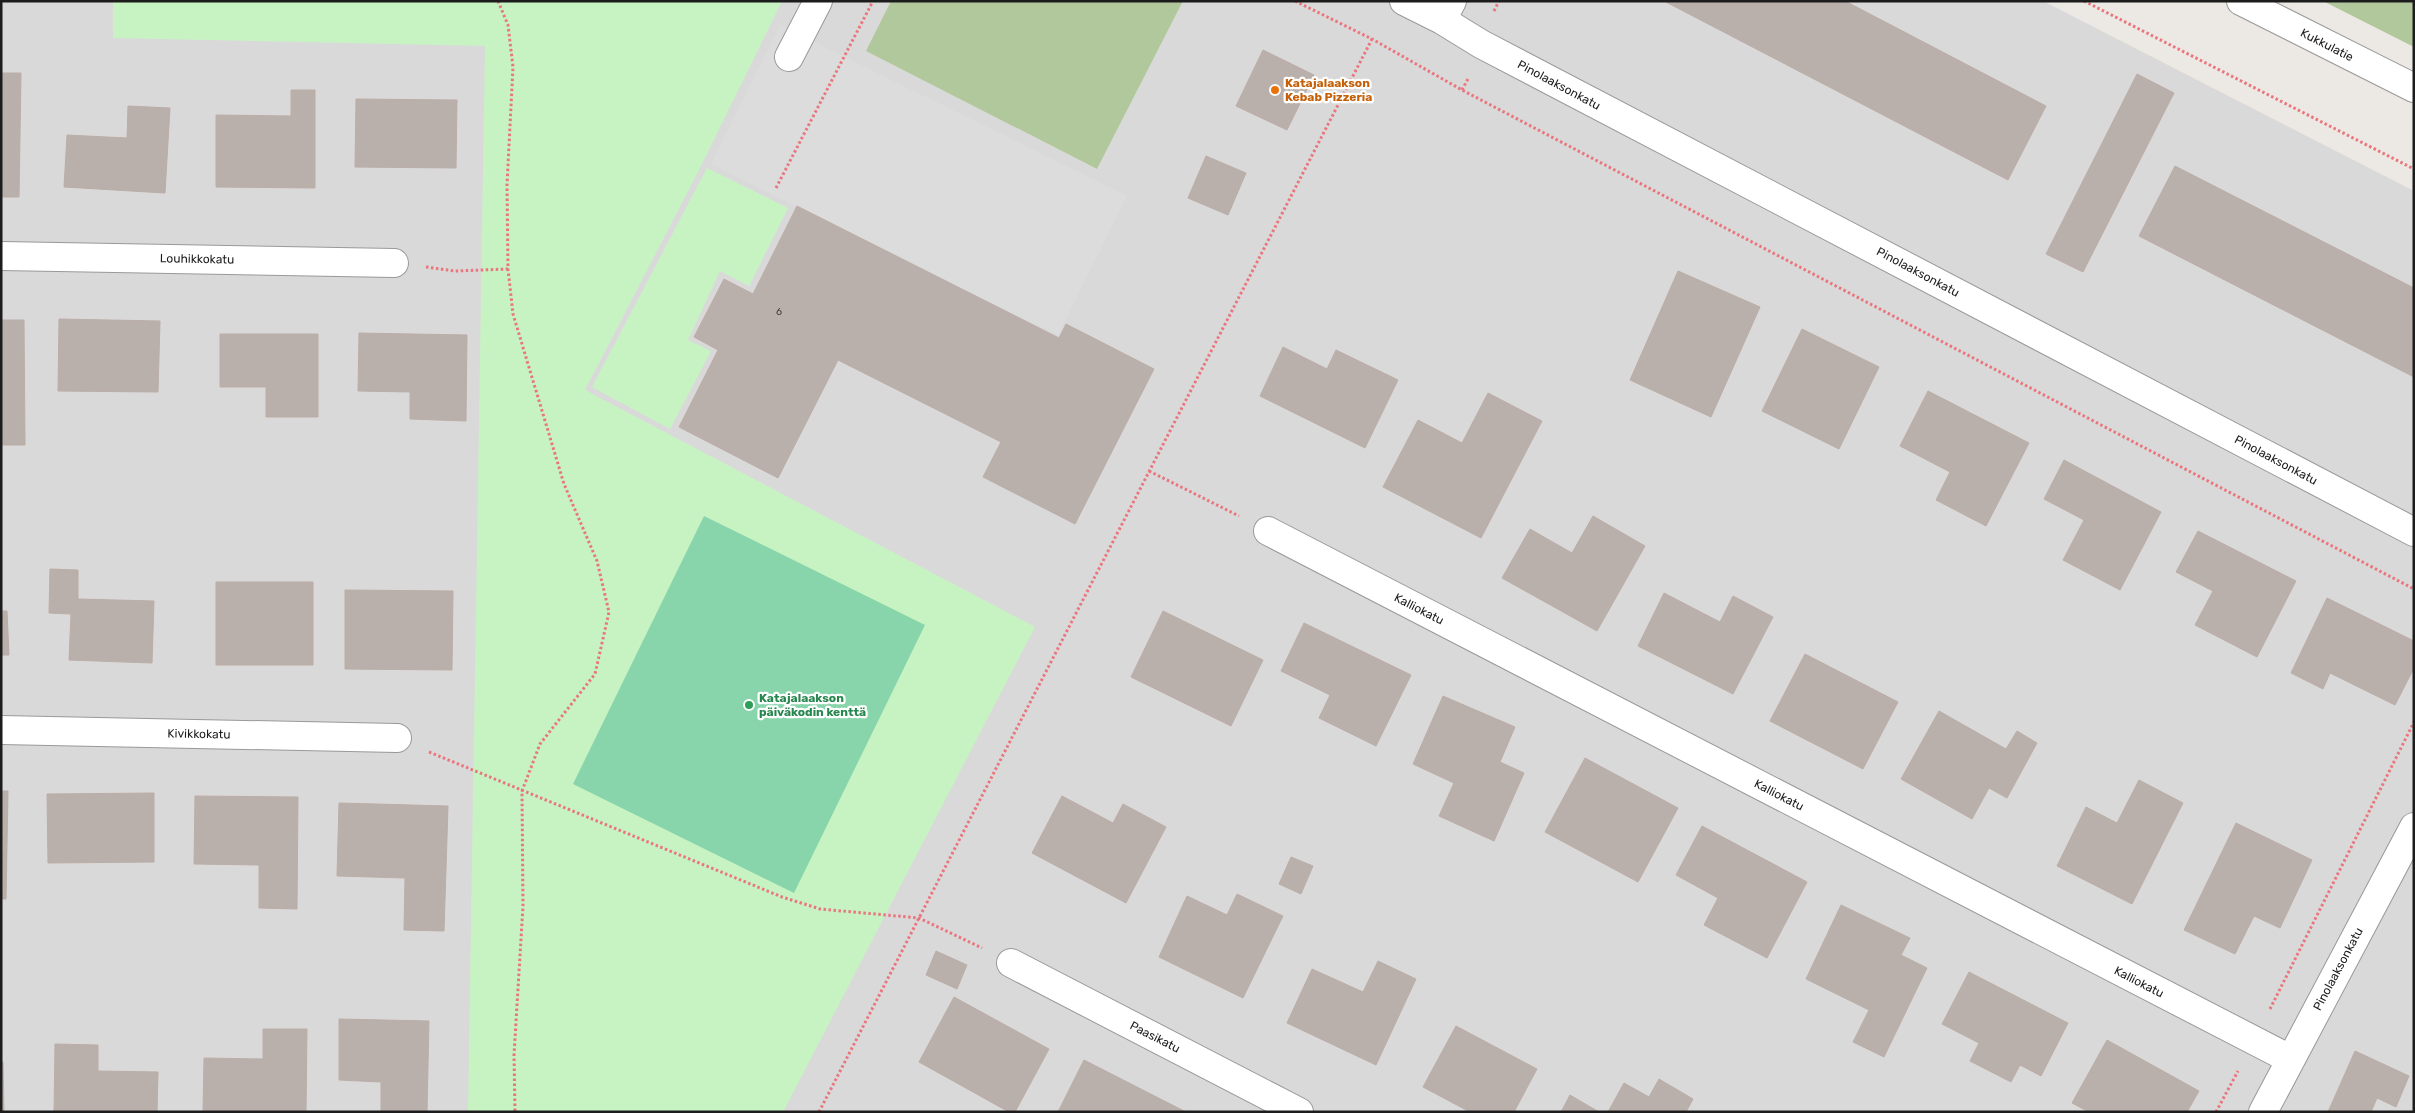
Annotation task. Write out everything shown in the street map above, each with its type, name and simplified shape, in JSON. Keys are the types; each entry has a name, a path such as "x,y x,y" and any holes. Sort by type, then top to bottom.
{"street":[{"path":"789,57 818,1"},
{"name":"Pinolaaksonkatu","path":"1404,1 1447,11 1481,44 2414,532"},
{"name":"Kukkulatie","path":"2241,1 2414,88"},
{"name":"Louhikkokatu","path":"1,256 394,263"},
{"name":"Kalliokatu","path":"1268,531 2290,1059"},
{"name":"Kivikkokatu","path":"1,730 397,738"},
{"name":"Pinolaaksonkatu","path":"2263,1112 2414,826"},
{"name":"Paasikatu","path":"1011,963 1299,1112"}],"path":[{"path":"498,1 508,24 513,67 507,185 508,269 516,323 564,484 597,561 609,612 595,674 540,744 522,791 524,906 514,1055 516,1112"},
{"path":"776,188 873,1"},
{"path":"1295,1 2414,588"},
{"path":"2084,1 2414,169"},
{"path":"819,1112 1372,40"},
{"path":"394,263 455,271 508,269"},
{"path":"1149,471 1268,531"},
{"path":"2216,1112 2254,1041 2414,722"},
{"path":"397,738 782,897 820,909 919,918 1011,963"}],"shaded area":[{"path":"1,1 891,1 867,51 1097,169 1183,1 2043,1 2414,191 2414,1112 1,1112"},
{"path":"780,25 1127,196 1058,335 711,164"}],"green space":[{"path":"113,1 782,1 698,172 585,390 1035,627 783,1112 468,1112 485,46 113,38"},
{"path":"891,1 1183,1 1097,169 866,51"},
{"path":"2323,1 2414,1 2414,47"},
{"path":"707,168 788,208 749,286 720,271 688,340 711,351 670,429 592,387"},
{"name":"Katajalaakson päiväkodin kenttä","path":"704,516 925,625 794,893 573,784"}],"building":[{"path":"1664,1 1845,1 2046,106 2008,180"},
{"name":"Katajalaakson Kebab Pizzeria","path":"1263,50 1314,75 1287,130 1236,106"},
{"path":"1,73 21,73 19,197 1,197"},
{"path":"2137,74 2174,93 2083,272 2046,254"},
{"path":"291,90 315,90 315,188 216,187 216,115 291,116"},
{"path":"356,99 457,100 456,168 355,167"},
{"path":"128,106 170,108 165,193 64,187 67,135 127,138"},
{"path":"1206,156 1246,173 1228,215 1188,198"},
{"path":"2175,166 2414,288 2414,377 2139,236"},
{"path":"797,206 1059,338 1066,324 1154,369 1075,524 983,477 1001,442 838,360 778,478 679,427 718,350 694,337 724,279 753,294"},
{"path":"1678,271 1760,307 1711,417 1630,380"},
{"path":"59,319 160,321 158,392 58,391"},
{"path":"1,320 24,320 25,445 1,445"},
{"path":"1802,329 1879,367 1839,449 1762,411"},
{"path":"359,333 467,335 466,421 410,419 410,392 358,391"},
{"path":"220,334 318,334 318,417 266,417 266,387 220,387"},
{"path":"1283,347 1327,369 1336,350 1398,380 1365,448 1260,396"},
{"path":"1928,391 2029,443 1986,526 1936,500 1950,472 1900,446"},
{"path":"1488,393 1542,421 1481,538 1383,487 1418,420 1462,443"},
{"path":"2064,460 2161,512 2120,590 2063,560 2084,520 2044,499"},
{"path":"1593,516 1645,546 1597,631 1502,578 1530,529 1572,553"},
{"path":"2198,531 2296,581 2257,657 2195,625 2213,591 2176,572"},
{"path":"50,569 78,570 78,599 154,601 152,663 69,660 71,614 49,613"},
{"path":"216,582 313,582 313,665 216,665"},
{"path":"345,590 453,591 452,670 345,669"},
{"path":"1664,593 1720,622 1733,596 1773,617 1733,694 1638,646"},
{"path":"2327,598 2414,641 2414,668 2395,705 2330,673 2323,689 2291,673"},
{"path":"1,611 7,611 9,655 1,655"},
{"path":"1163,611 1263,660 1231,726 1131,677"},
{"path":"1304,623 1411,675 1376,746 1319,718 1330,695 1281,671"},
{"path":"1805,654 1898,702 1863,769 1770,721"},
{"path":"1443,696 1515,727 1500,762 1524,773 1494,841 1439,816 1454,783 1413,764"},
{"path":"1939,711 2006,749 2017,731 2037,743 2007,798 1989,788 1972,819 1901,779"},
{"path":"1585,758 1678,808 1638,882 1545,832"},
{"path":"2139,780 2183,803 2132,904 2057,866 2086,807 2117,823"},
{"path":"1,791 8,791 6,899 1,899"},
{"path":"154,793 154,862 48,863 47,794"},
{"path":"195,796 298,797 297,909 259,908 259,865 194,864"},
{"path":"1062,796 1113,823 1123,804 1166,827 1126,903 1032,853"},
{"path":"339,803 448,806 444,931 404,930 405,878 337,876"},
{"path":"2236,823 2312,860 2280,928 2254,916 2235,954 2184,930"},
{"path":"1702,826 1807,882 1767,958 1704,925 1718,898 1676,875"},
{"path":"1291,857 1313,866 1301,894 1279,884"},
{"path":"1237,894 1283,916 1243,998 1159,957 1187,896 1227,915"},
{"path":"1841,905 1910,938 1901,955 1927,968 1884,1057 1853,1042 1869,1010 1806,979"},
{"path":"936,951 967,965 957,989 926,975"},
{"path":"1378,961 1416,979 1376,1065 1287,1023 1312,969 1363,992"},
{"path":"1969,972 2068,1023 2041,1076 2020,1065 2011,1082 1970,1061 1979,1043 1942,1024"},
{"path":"954,997 1049,1049 1015,1112 1009,1112 919,1062"},
{"path":"339,1019 429,1021 427,1112 381,1112 381,1082 339,1080"},
{"path":"1456,1026 1537,1069 1514,1112 1470,1112 1423,1087"},
{"path":"263,1029 307,1029 306,1112 203,1112 204,1058 263,1059"},
{"path":"2107,1040 2199,1091 2187,1112 2089,1112 2072,1103"},
{"path":"55,1044 98,1045 98,1071 158,1072 157,1112 54,1112"},
{"path":"2355,1051 2409,1076 2396,1107 2377,1098 2371,1112 2328,1112"},
{"path":"1084,1060 1186,1112 1058,1112"},
{"path":"1,1062 3,1062 4,1112 1,1112"},
{"path":"1659,1079 1693,1099 1686,1112 1608,1112 1624,1083 1649,1097"},
{"path":"1570,1095 1599,1112 1561,1112"}],"place":[{"name":"Katajalaakson Kebab Pizzeria","path":"1275,90"},
{"name":"Katajalaakson päiväkodin kenttä","path":"749,705"}]}
